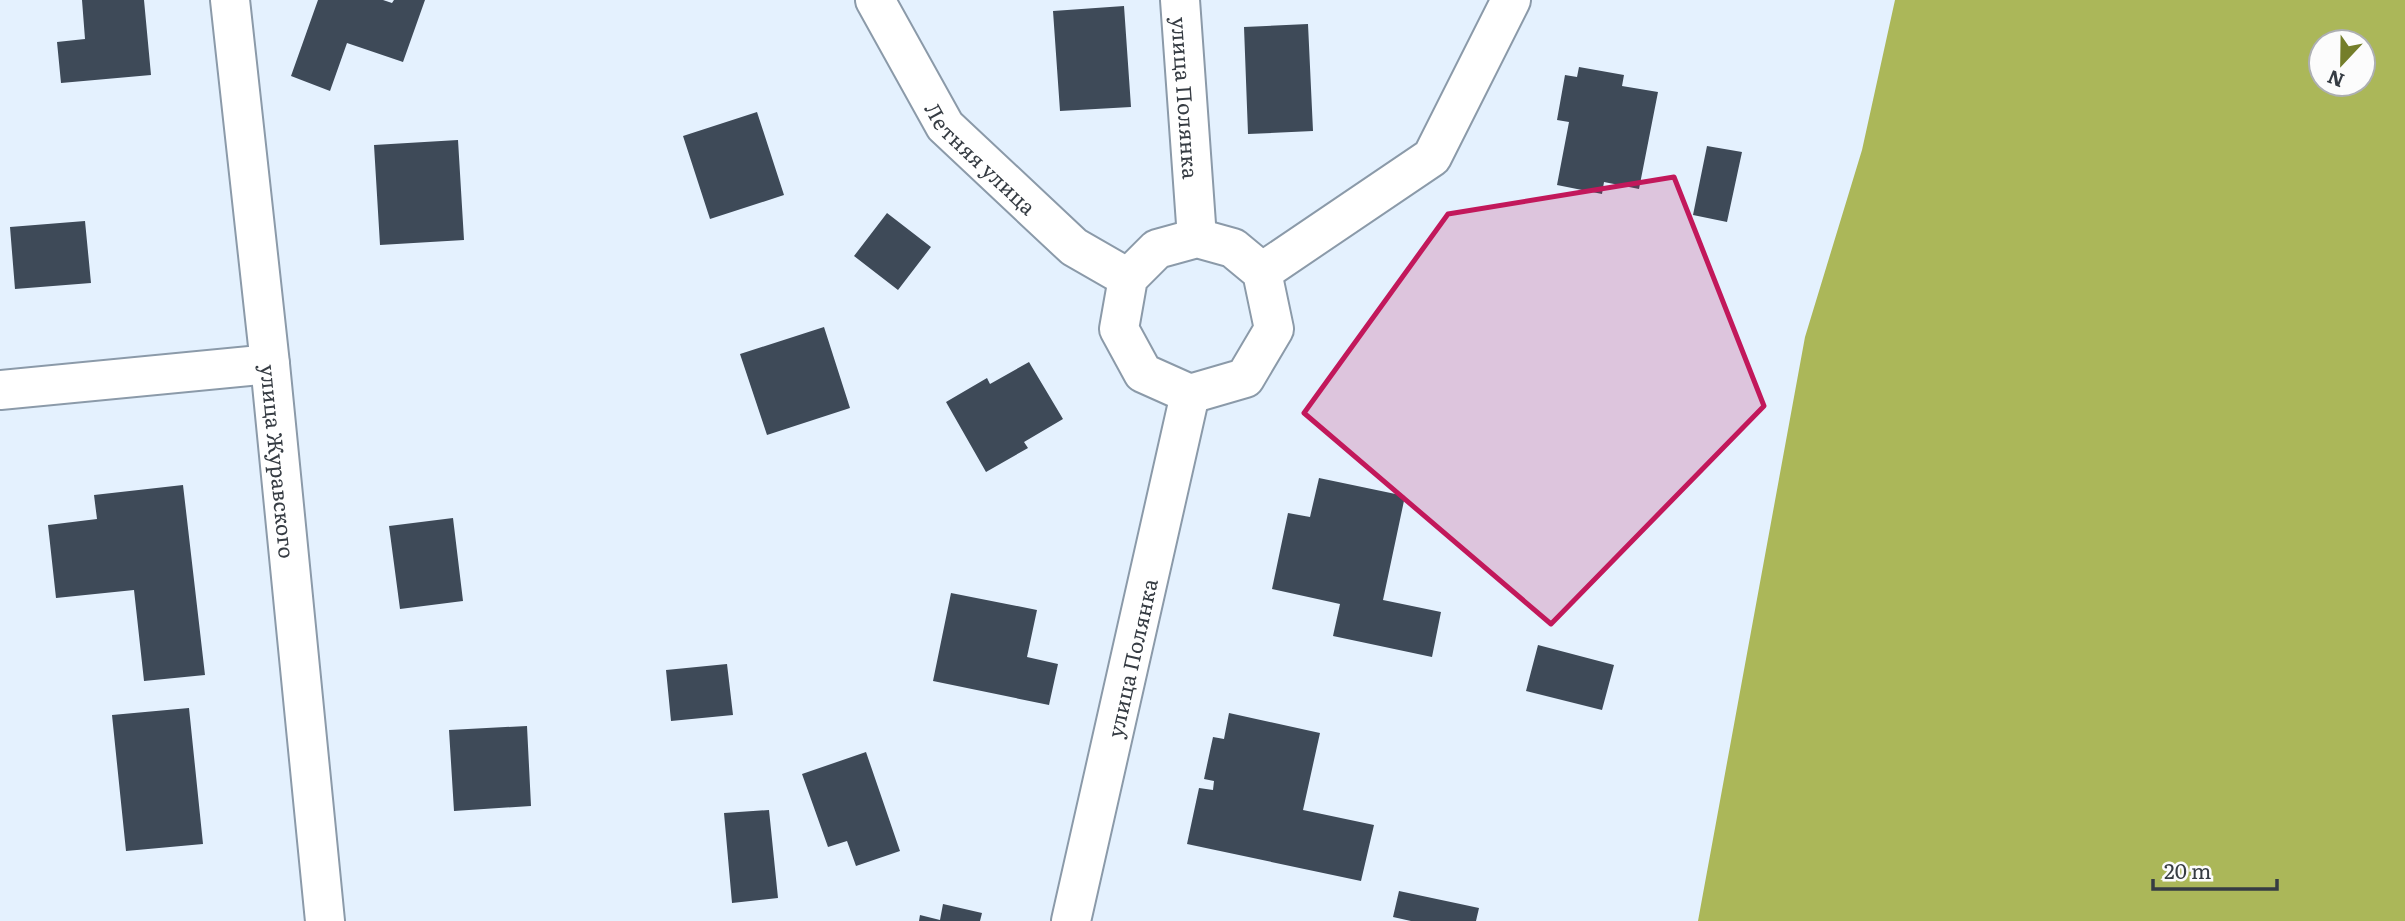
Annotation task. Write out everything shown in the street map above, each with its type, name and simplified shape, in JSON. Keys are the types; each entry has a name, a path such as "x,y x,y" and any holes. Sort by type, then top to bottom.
{"street":[{"name":"улица Журавского","path":"230,0 270,364 325,921"},
{"name":"Летняя улица","path":"875,0 945,126 1074,247 1128,278"},
{"name":"улица Полянка","path":"1180,0 1197,238"},
{"path":"1262,272 1432,157 1511,0"},
{"path":"1197,238 1233,248 1262,272 1274,329 1245,378 1190,394 1143,373 1119,329 1128,278 1157,249 1197,238"},
{"path":"0,390 270,364"},
{"name":"улица Полянка","path":"1071,921 1190,394"}],"highlighted area":[{"path":"1674,177 1764,406 1551,624 1304,413 1448,214"}],"green space":[{"path":"1895,0 2405,0 2405,921 1698,921 1805,337 1862,150"}],"building":[{"path":"82,0 144,0 151,75 61,83 57,42 85,39"},
{"path":"318,0 383,0 392,3 394,0 425,0 403,62 347,43 330,91 291,76"},
{"path":"1124,6 1131,107 1060,111 1053,11"},
{"path":"1308,24 1313,131 1248,134 1244,27"},
{"path":"1579,67 1624,75 1622,86 1658,92 1639,189 1604,182 1602,194 1557,185 1569,122 1557,120 1565,75 1577,77"},
{"path":"757,112 784,195 710,219 683,136"},
{"path":"458,140 464,240 380,245 374,145"},
{"path":"1707,146 1742,152 1727,222 1693,215"},
{"path":"887,213 931,247 898,290 854,256"},
{"path":"85,221 91,283 15,289 10,227"},
{"path":"824,327 850,408 767,435 740,354"},
{"path":"1029,362 1063,419 1024,442 1028,448 986,472 946,402 987,378 990,384"},
{"path":"1319,478 1405,496 1383,600 1441,612 1432,657 1333,636 1340,604 1272,589 1288,513 1310,517"},
{"path":"183,485 205,675 144,681 134,590 56,598 48,525 97,519 94,495"},
{"path":"453,518 463,601 400,609 389,526"},
{"path":"951,593 1037,610 1027,657 1058,664 1049,705 933,681"},
{"path":"1538,645 1614,665 1602,710 1526,691"},
{"path":"727,664 733,715 671,721 666,670"},
{"path":"189,708 203,844 126,851 112,715"},
{"path":"1229,713 1320,733 1303,810 1374,825 1361,881 1187,844 1199,788 1213,790 1214,781 1204,779 1213,737 1224,739"},
{"path":"527,726 531,806 454,811 449,730"},
{"path":"866,752 900,851 856,866 847,841 828,847 802,774"},
{"path":"769,810 778,898 732,903 724,813"},
{"path":"1399,891 1479,908 1476,921 1411,921 1393,917"},
{"path":"943,904 982,913 980,921 919,921 920,915 940,920"}]}
